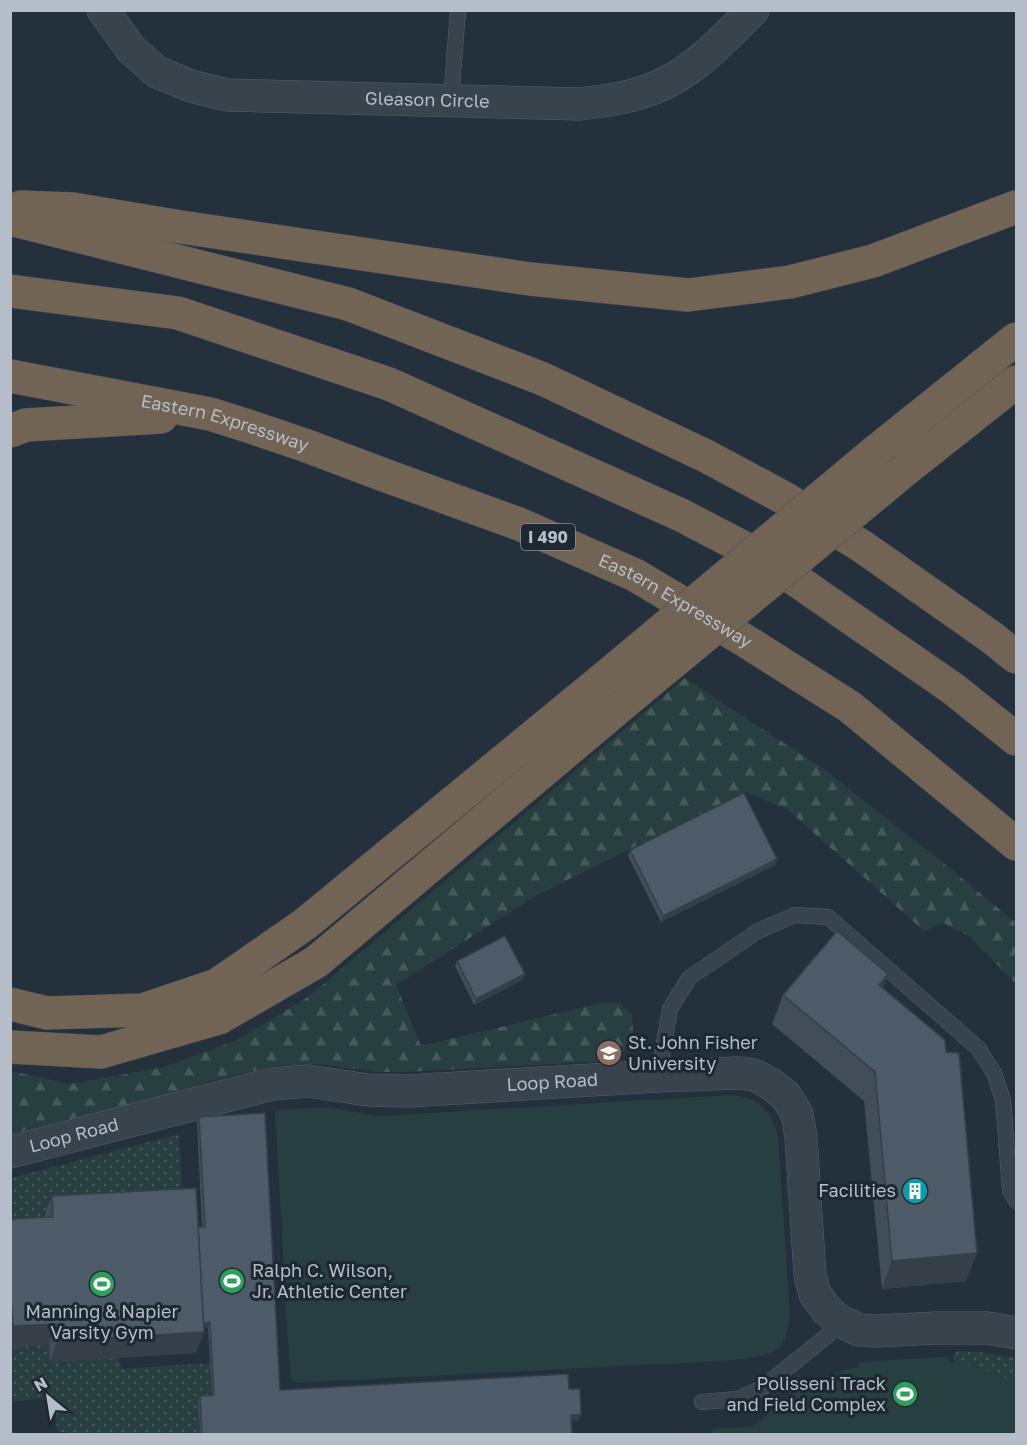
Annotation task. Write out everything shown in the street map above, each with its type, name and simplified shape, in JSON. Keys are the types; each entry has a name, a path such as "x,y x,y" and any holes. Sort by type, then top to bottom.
{"highway":[{"path":"10,207 73,209 530,279 688,295 790,282 873,261 1017,207"},
{"path":"10,219 348,304 543,379 706,456 786,499 863,547 1017,657"},
{"path":"10,291 178,314 400,388 681,514 767,560 952,688 1017,739"},
{"path":"10,1004 47,1013 143,1010 217,985 305,924 875,453 1017,339"},
{"name":"Eastern Expressway","path":"10,376 210,414 307,446 519,524 635,574 850,707 1017,844"},
{"path":"10,1047 101,1052 219,1018 315,962 905,470 1017,382"},
{"path":"10,430 26,425 210,414"}],"street":[{"name":"Gleason Circle","path":"103,10 131,50 157,72 191,86 227,95 580,104 617,100 651,90 682,74 713,50 753,10"},
{"name":"Loop Road","path":"10,1152 272,1084 308,1081 368,1090 408,1090 658,1076 739,1073 754,1075 771,1084 786,1096 797,1114 801,1137 810,1275 815,1294 827,1310 840,1321 858,1330 987,1328 1017,1333"}],"lane":[{"path":"451,101 458,10"},
{"path":"658,1076 670,1009 689,978 758,930 795,915 828,917 978,1048 994,1072 1003,1100 1011,1190 1017,1201"},
{"path":"702,1402 738,1399 762,1388 827,1336 840,1321"}],"green space":[{"path":"685,678 825,770 1016,923 1016,984 969,936 943,923 924,931 787,809 745,792 537,895 396,985 421,1046 605,1002 620,1003 632,1014 633,1034 624,1051 607,1061 406,1072 379,1072 318,1064 274,1066 11,1134 11,1071 70,1084 164,1067 237,1040 308,997"},
{"path":"741,1096 762,1106 771,1117 778,1134 790,1315 784,1340 774,1352 754,1357 701,1362 296,1383 290,1377 275,1111 325,1107 378,1116"},
{"path":"179,1134 184,1209 44,1217 11,1239 11,1178"},
{"path":"49,1345 50,1362 119,1358 121,1369 210,1363 212,1400 198,1401 200,1434 70,1434 69,1432 57,1432 55,1398 11,1401 11,1347"},
{"path":"958,1351 1016,1358 1016,1381 970,1365 953,1362 953,1355"},
{"name":"Polisseni Track and Field Complex","path":"948,1357 949,1362 970,1365 1016,1381 1016,1434 713,1434 712,1429 754,1426 783,1400 804,1387 858,1367 858,1362"}],"building":[{"path":"744,793 777,859 663,916 630,850"},
{"name":"Facilities","path":"837,931 888,974 879,985 945,1040 946,1052 959,1053 977,1253 892,1261 875,1072 783,995"},
{"path":"505,936 525,974 476,999 457,961"},
{"name":"Ralph C. Wilson, Jr. Athletic Center","path":"265,1113 280,1390 568,1374 569,1389 580,1389 581,1415 571,1415 572,1434 202,1434 200,1396 214,1395 210,1322 203,1323 198,1227 205,1227 199,1117"},
{"name":"Manning & Napier Varsity Gym","path":"196,1188 204,1332 57,1341 56,1324 13,1326 10,1286 10,1219 53,1217 52,1196"}],"place":[{"name":"St. John Fisher University","path":"609,1053"},
{"name":"Facilities","path":"915,1191"},
{"name":"Ralph C. Wilson, Jr. Athletic Center","path":"232,1281"},
{"name":"Manning & Napier Varsity Gym","path":"102,1284"},
{"name":"Polisseni Track and Field Complex","path":"905,1394"}]}
